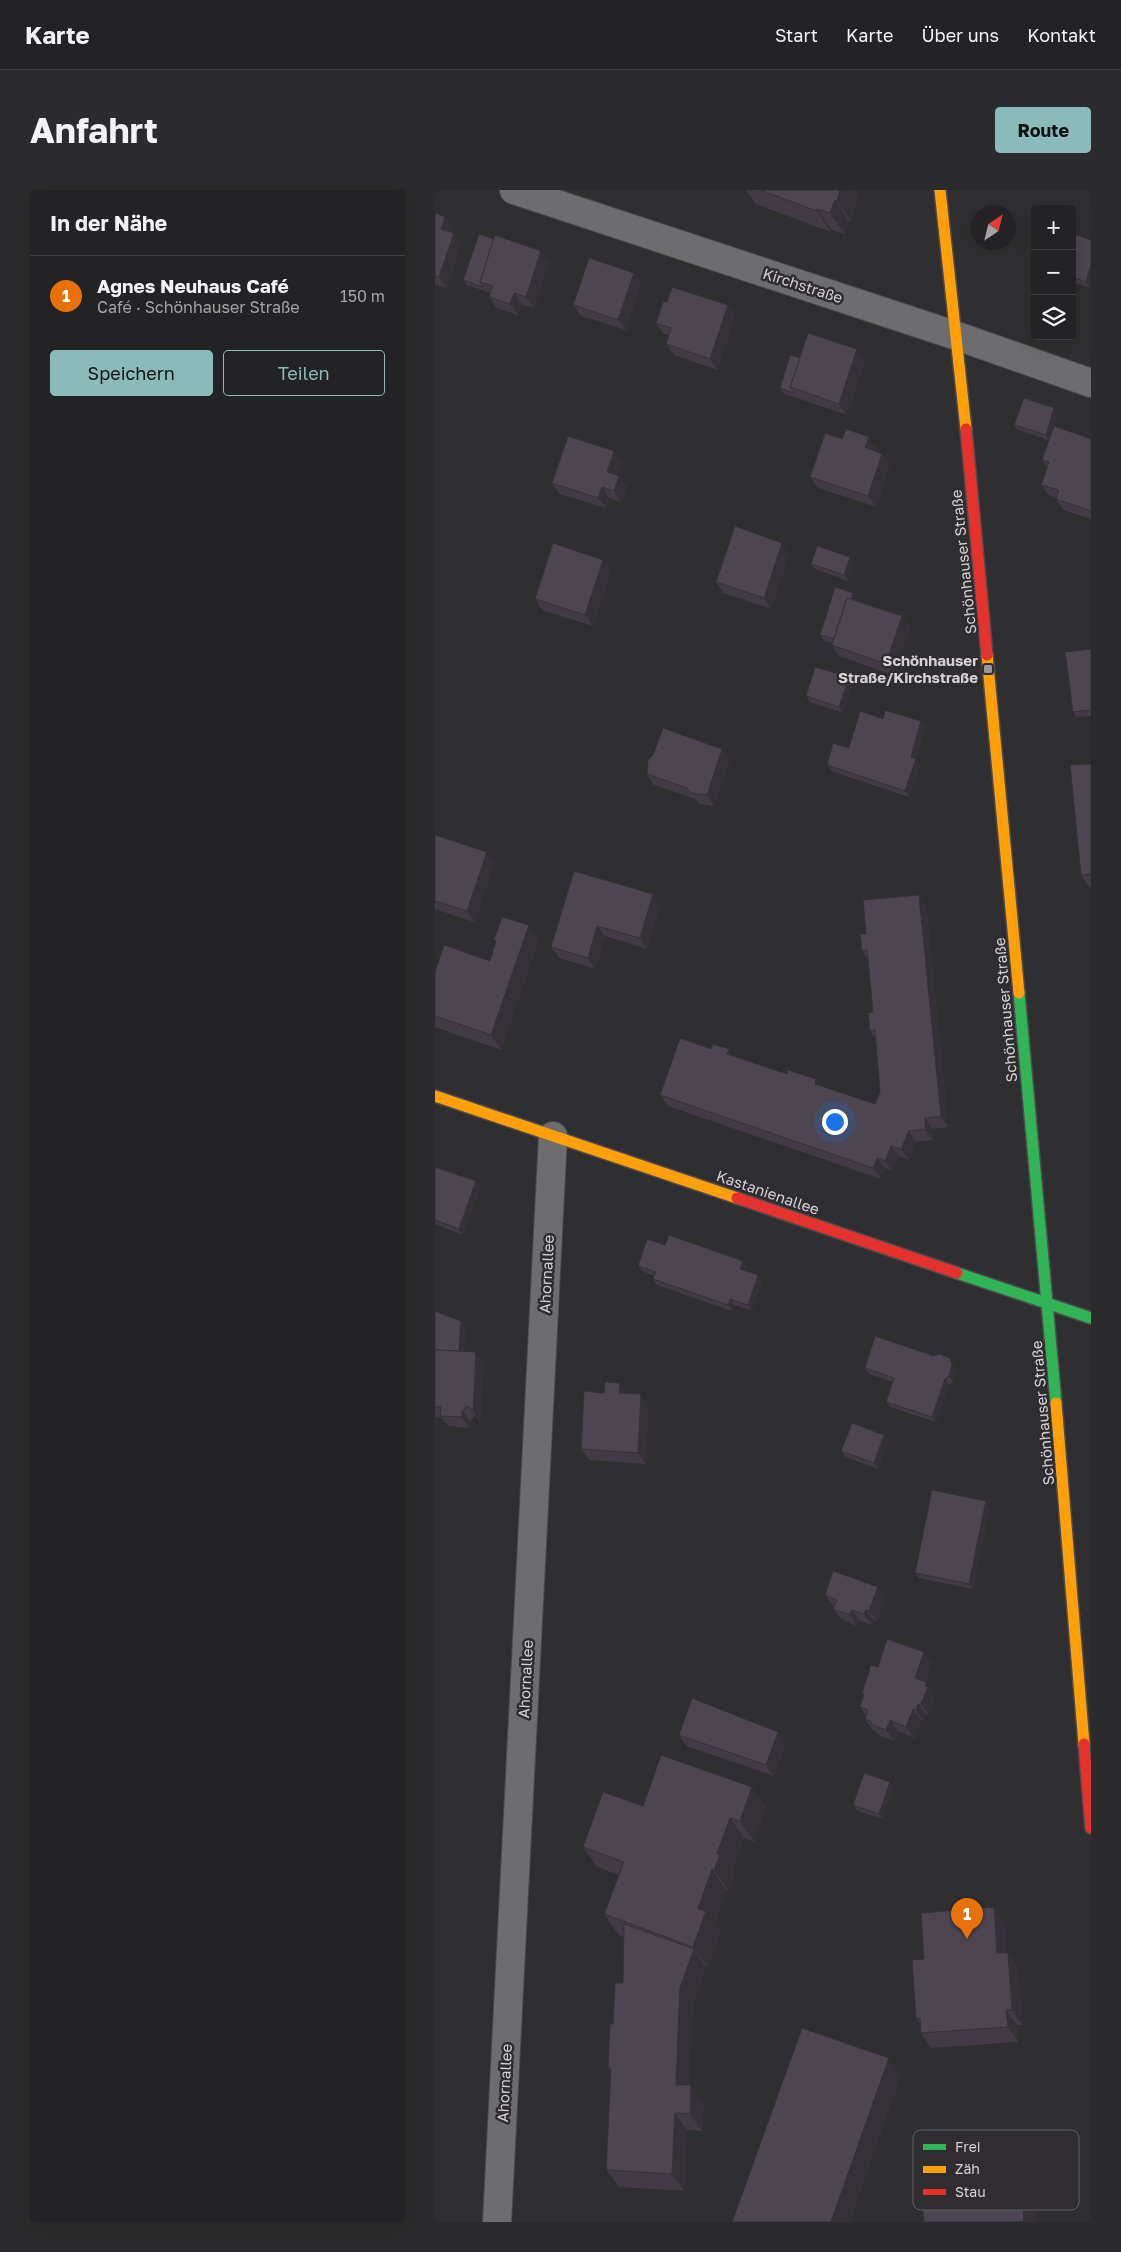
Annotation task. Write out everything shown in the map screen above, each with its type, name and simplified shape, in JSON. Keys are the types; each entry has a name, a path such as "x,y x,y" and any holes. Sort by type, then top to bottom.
{"street":[{"name":"Kirchstraße","path":"514,190 957,336 1091,383"},
{"name":"Schönhauser Straße","path":"940,190 957,336 1048,1304 1091,1828"},
{"name":"Kastanienallee","path":"435,1096 1091,1318"},
{"name":"Ahornallee","path":"497,2222 553,1136"}],"building":[{"path":"760,190 840,190 837,201 835,200 830,213 817,209 817,211"},
{"path":"435,213 445,217 441,229 454,233 439,277 435,276"},
{"path":"479,234 494,239 480,282 483,287 463,280"},
{"path":"1076,234 1091,240 1091,265 1086,282 1076,278"},
{"path":"495,235 541,251 526,297 514,293 510,304 489,297 493,286 480,282"},
{"path":"589,258 634,273 618,320 573,305"},
{"path":"672,287 728,305 710,359 666,344 671,328 656,323 663,302 667,302"},
{"path":"808,333 857,349 839,404 790,387"},
{"path":"790,355 800,358 790,387 794,393 780,388"},
{"path":"1024,398 1054,408 1046,435 1014,425"},
{"path":"1054,426 1091,439 1091,511 1056,499 1059,490 1041,485 1049,462 1042,460"},
{"path":"846,429 869,437 865,447 882,454 868,496 810,477 825,433 842,439"},
{"path":"568,436 614,451 607,472 619,476 614,491 602,487 598,498 552,483"},
{"path":"735,526 782,543 764,598 716,582"},
{"path":"553,543 603,560 585,615 535,599"},
{"path":"817,546 850,557 844,575 811,564"},
{"path":"835,587 853,593 851,600 847,598 834,639 820,635"},
{"path":"847,598 902,616 886,664 832,645"},
{"path":"1091,649 1091,710 1073,712 1065,652"},
{"path":"815,667 849,677 839,707 806,696"},
{"path":"885,710 921,721 911,757 916,759 905,791 827,765 833,743 849,748 860,711 883,719"},
{"path":"663,728 722,749 707,795 691,793 687,788 647,774 648,760 653,755"},
{"path":"1091,764 1091,874 1081,875 1070,765"},
{"path":"435,835 487,852 467,911 435,901"},
{"path":"574,871 653,894 640,938 597,926 588,958 551,947"},
{"path":"919,895 941,1116 925,1118 925,1129 909,1131 901,1149 891,1146 885,1161 877,1158 873,1168 660,1095 680,1038 711,1049 713,1044 729,1049 727,1054 787,1074 788,1070 816,1079 815,1084 875,1104 880,1092 875,1030 870,1031 868,1013 873,1012 867,950 862,951 860,934 866,934 863,900"},
{"path":"502,917 529,925 491,1035 435,1016 435,972 444,945 490,961 496,941 494,940"},
{"path":"435,1167 476,1181 459,1229 435,1220"},
{"path":"669,1235 743,1261 740,1269 758,1275 748,1305 730,1299 728,1305 653,1279 656,1272 638,1266 647,1239 665,1245"},
{"path":"435,1311 461,1321 459,1351 435,1350"},
{"path":"875,1336 934,1356 939,1354 950,1358 952,1365 949,1376 945,1379 932,1417 886,1402 894,1378 865,1368"},
{"path":"435,1350 476,1352 473,1411 467,1406 462,1411 462,1417 440,1416 441,1407 435,1407"},
{"path":"605,1382 620,1383 619,1393 641,1394 638,1453 581,1449 584,1391 604,1393"},
{"path":"852,1423 884,1435 874,1463 841,1451"},
{"path":"932,1490 986,1501 969,1584 915,1573"},
{"path":"833,1571 878,1587 869,1611 866,1609 864,1614 852,1610 850,1615 833,1609 837,1600 825,1595"},
{"path":"887,1639 924,1652 915,1678 926,1682 925,1686 928,1687 921,1704 918,1704 916,1710 913,1709 906,1727 890,1720 886,1730 871,1724 872,1722 865,1719 868,1710 860,1707 864,1694 862,1693 871,1665 878,1667"},
{"path":"692,1698 778,1732 766,1765 679,1735"},
{"path":"661,1755 752,1787 740,1821 730,1818 717,1854 720,1855 714,1870 712,1869 698,1909 706,1911 693,1947 604,1914 624,1862 583,1847 603,1792 643,1806"},
{"path":"864,1773 890,1782 879,1814 853,1805"},
{"path":"994,1907 997,1953 1008,1953 1012,2010 1006,2010 1008,2027 921,2033 920,2018 916,2018 912,1960 924,1959 921,1913"},
{"path":"624,1924 694,1949 680,1988 676,2085 691,2085 690,2114 675,2113 672,2174 606,2170 611,2068 608,2068 610,2024 613,2024 615,1983 623,1983"},
{"path":"802,2028 889,2058 831,2222 732,2222"},
{"path":"923,2210 1023,2210 1024,2221 1018,2222 924,2222"}],"traffic: fast":[{"path":"1019,993 1056,1403"},
{"path":"957,1273 1091,1318"}],"traffic: slow":[{"path":"940,190 966,429"},
{"path":"987,655 1019,993"},
{"path":"435,1096 737,1198"},
{"path":"1056,1403 1084,1744"}],"traffic: jam":[{"path":"966,429 987,655"},
{"path":"737,1198 957,1273"},
{"path":"1084,1744 1091,1828"}],"place":[{"name":"Schönhauser Straße/Kirchstraße","path":"988,669"},
{"name":"Agnes Neuhaus Café","path":"967,1939"}]}
